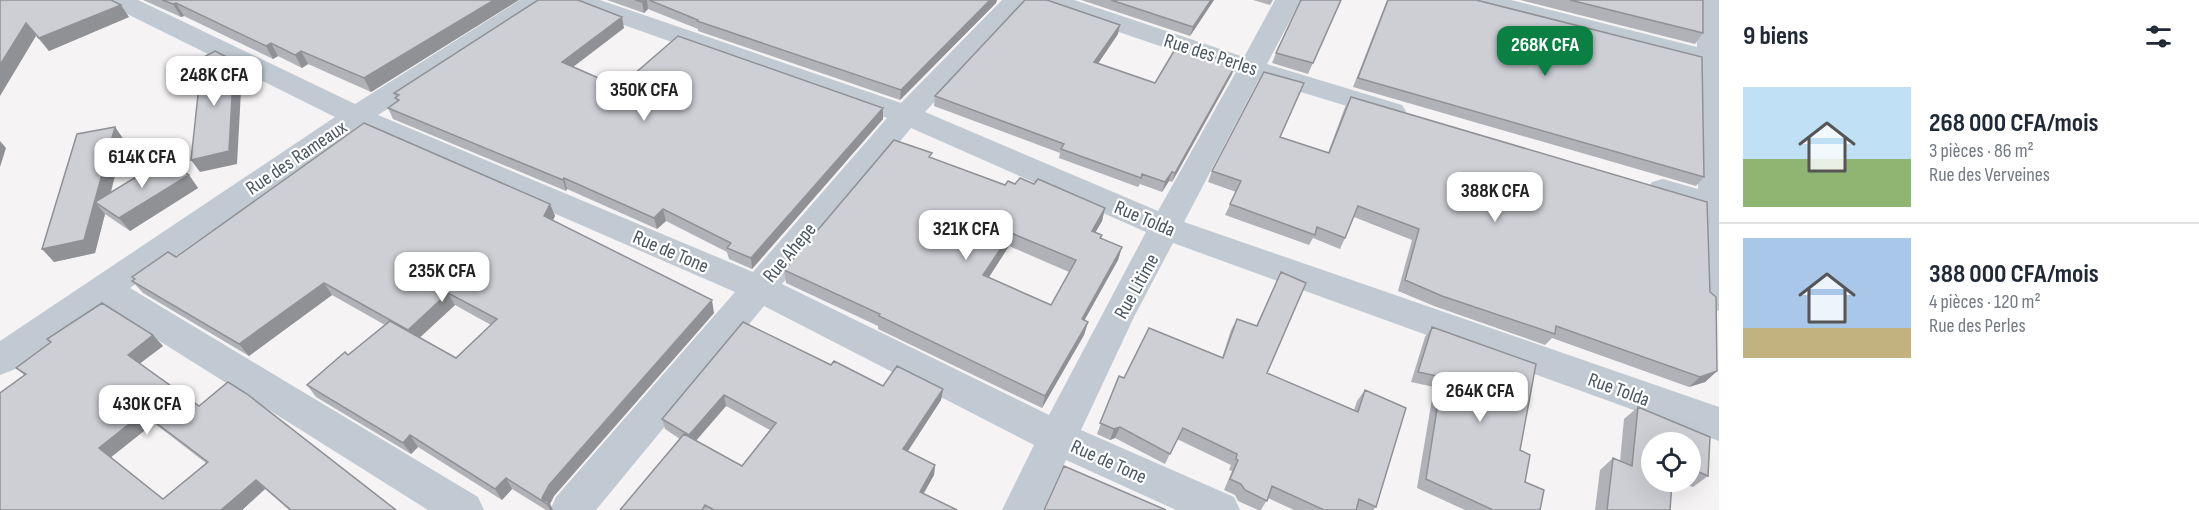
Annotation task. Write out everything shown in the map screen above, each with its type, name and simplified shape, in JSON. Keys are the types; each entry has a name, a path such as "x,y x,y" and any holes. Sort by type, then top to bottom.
{"street":[{"name":"Rue de Tone","path":"118,0 356,116 759,288 1059,439 1220,510"},
{"name":"Rue des Rameaux","path":"0,360 356,116 537,0"},
{"name":"Rue Tolda","path":"576,0 906,115 1167,228 1719,424"},
{"name":"Rue Ahepe","path":"570,510 906,115 1016,0"},
{"name":"Rue des Perles","path":"1049,0 1251,68 1416,118"},
{"name":"Rue Litime","path":"1022,510 1117,318 1288,0"},
{"path":"1481,0 1715,60"},
{"path":"1708,0 1715,60 1719,298"},
{"path":"1636,182 1716,205"},
{"path":"102,288 464,510"}],"building":[{"path":"0,0 111,0 121,5 39,38 26,23 0,65"},
{"path":"162,0 494,0 364,78 301,51 295,55 271,43 266,46 176,3"},
{"path":"538,0 578,0 622,17 562,62 619,87 678,36 883,108 751,258 727,248 731,243 663,209 654,218 564,178 563,180 388,108 399,100 395,98 399,95 394,93"},
{"path":"649,0 990,0 901,90 697,21"},
{"path":"1025,0 1047,0 1120,25 1094,62 1155,83 1177,46 1236,64 1175,173 1172,172 1165,182 1142,174 1141,178 1061,149 1064,144 935,96"},
{"path":"1111,0 1211,0 1193,27"},
{"path":"1301,0 1341,0 1313,63 1276,53"},
{"path":"1388,0 1476,0 1702,57 1704,177 1358,78"},
{"path":"1570,0 1703,0 1703,33"},
{"path":"215,51 234,61 229,151 191,160 202,58"},
{"path":"1264,72 1304,83 1280,137 1329,153 1351,97 1707,202 1710,292 1716,297 1717,371 1700,377 1556,326 1555,334 1442,296 1405,280 1419,229 1358,206 1345,238 1317,227 1315,235 1230,204 1241,181 1212,171"},
{"path":"364,123 550,204 544,216 712,300 549,485 542,498 543,501 549,501 547,504 506,478 495,489 410,435 403,443 307,385 345,352 348,355 390,321 456,358 497,319 448,293 408,330 324,283 239,344 132,281 135,279 132,277 168,252 176,257"},
{"path":"115,127 84,240 42,249 77,134"},
{"path":"894,140 932,153 929,157 1005,185 1008,181 1015,184 1020,178 1034,184 1038,179 1105,208 1092,231 1102,235 1100,238 1122,247 1082,319 1088,322 1045,396 879,316 880,314 784,270","holes":["1011,233 1076,260 1051,305 983,275"]},
{"path":"164,160 189,175 119,218 95,202"},
{"path":"1281,272 1306,283 1267,373 1358,412 1365,390 1406,408 1376,507 1359,499 1356,510 1324,510 1272,486 1267,501 1230,479 1238,460 1236,459 1237,454 1183,428 1170,454 1120,427 1114,429 1100,423 1119,376 1124,378 1149,328 1223,358 1237,319 1257,326"},
{"path":"102,303 153,335 128,355 199,406 228,382 247,394 396,510 291,510 256,480 221,510 0,510 0,393 26,374 16,368 51,342 47,339","holes":["143,413 208,462 163,499 99,448"]},
{"path":"743,322 831,365 834,361 883,386 897,366 943,389 903,449 935,465 920,492 957,510 714,510 705,505 702,510 620,510 684,434 742,466 776,423 724,395 689,435 662,419"},
{"path":"1432,327 1536,364 1520,450 1530,455 1525,482 1544,490 1540,510 1493,510 1426,479 1442,377 1418,372"},
{"path":"1638,407 1698,432 1641,432 1641,492 1671,492 1670,510 1607,510 1613,458 1632,466"},
{"path":"1701,433 1710,437 1708,476 1701,473"},
{"path":"1064,466 1166,510 1044,510"}]}
